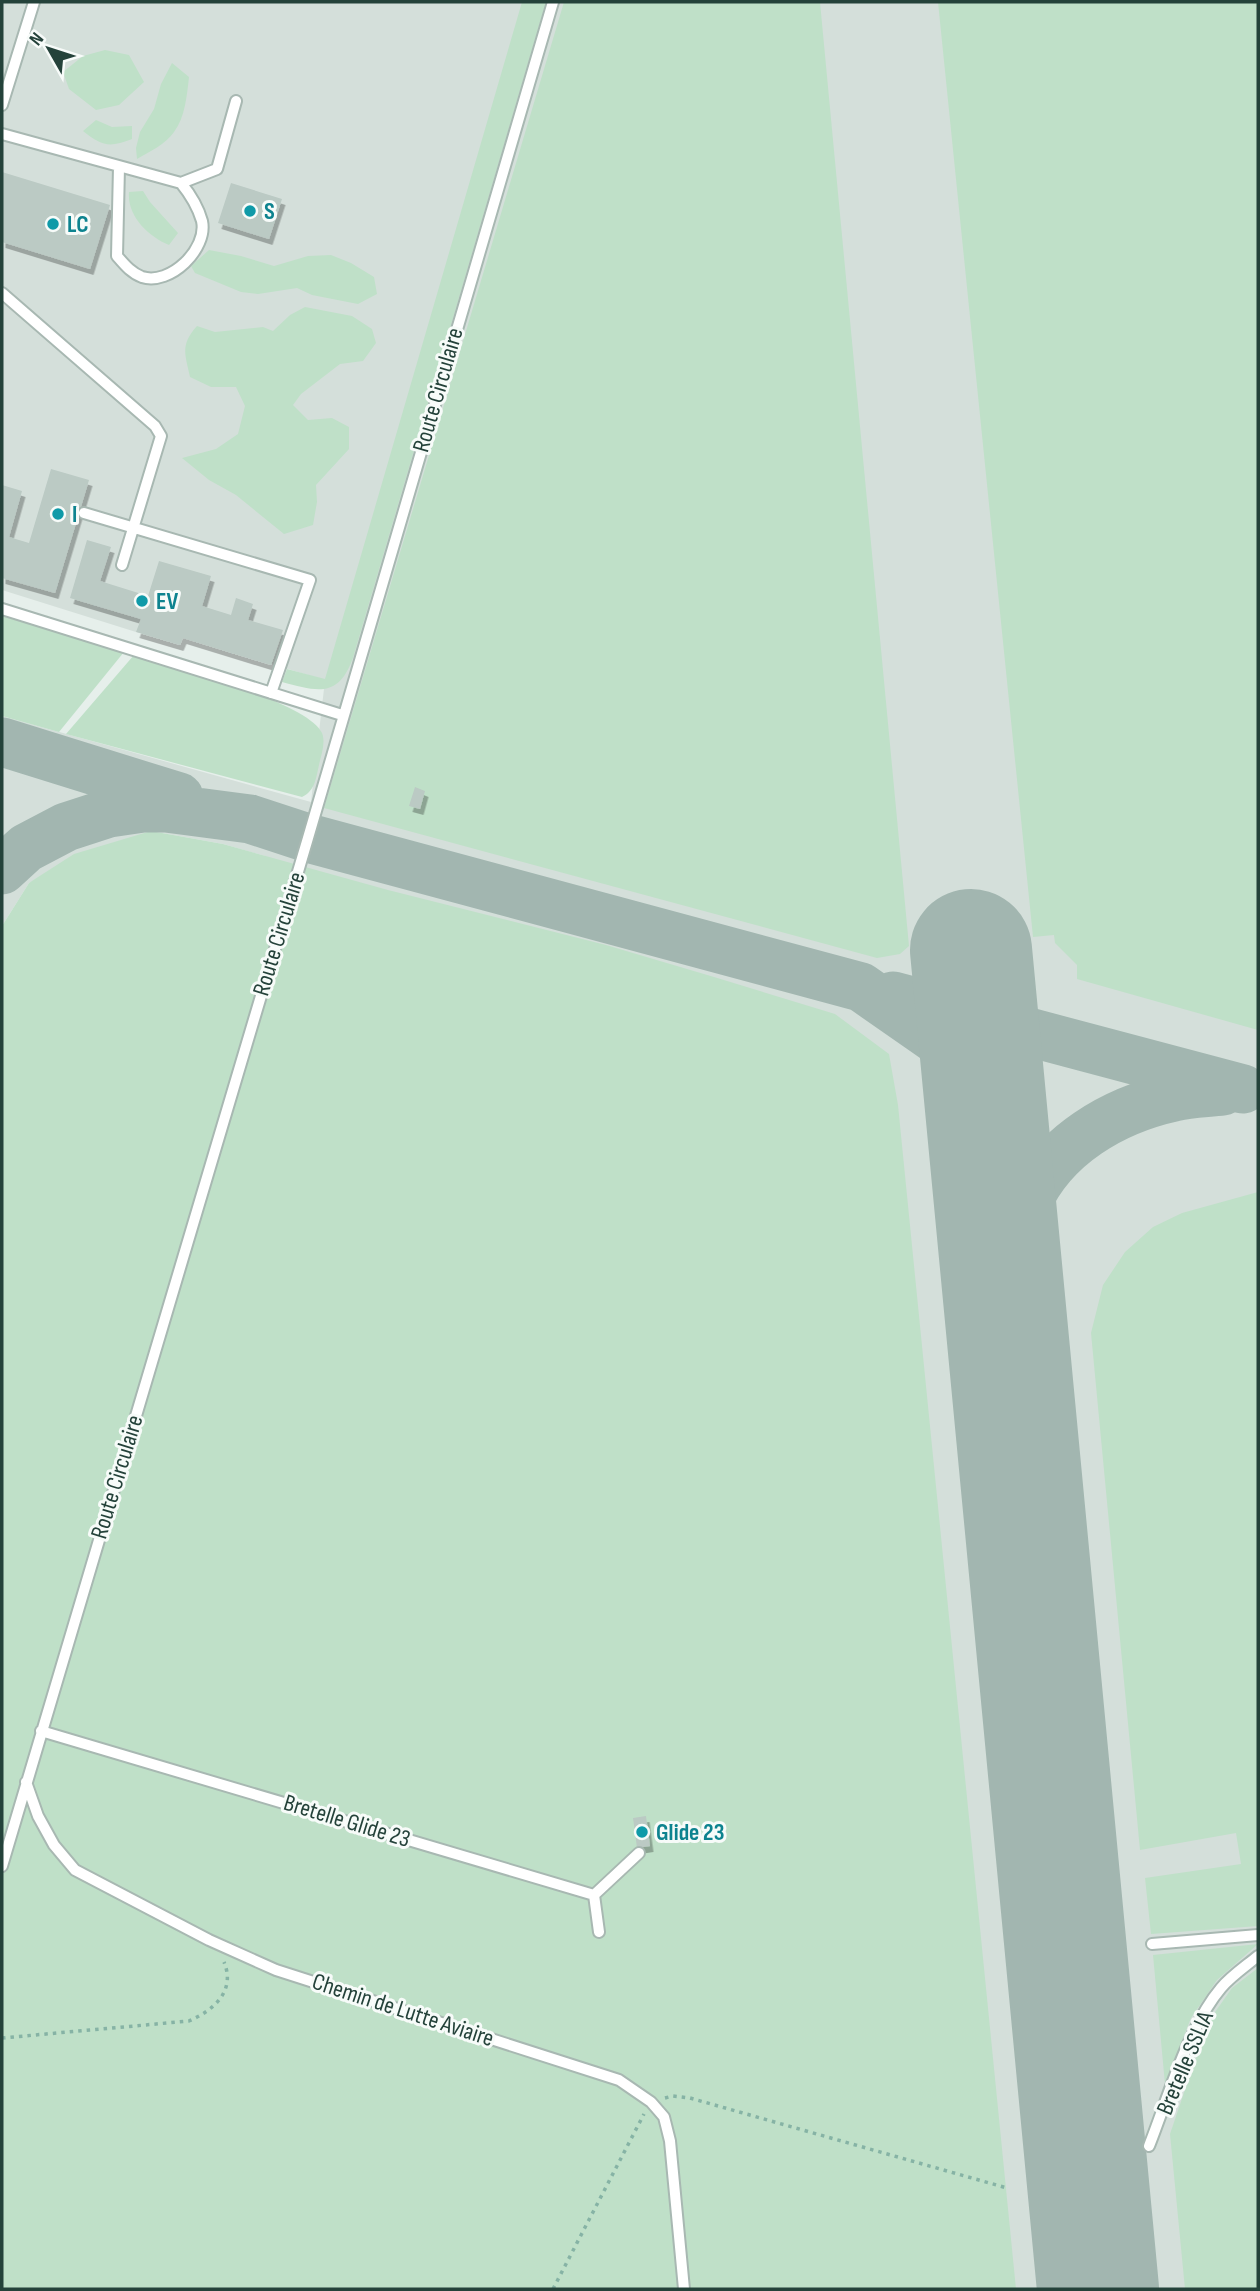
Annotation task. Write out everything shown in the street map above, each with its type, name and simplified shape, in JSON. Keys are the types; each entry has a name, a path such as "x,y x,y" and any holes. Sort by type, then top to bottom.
{"lane":[{"path":"2,105 34,2"},
{"name":"Route Circulaire","path":"2,1866 553,2"},
{"path":"2,134 181,183 217,169 236,101"},
{"path":"119,167 117,256 129,269 144,278 158,277 174,271 186,262 199,240 203,224 192,197 181,183"},
{"path":"2,293 155,425 162,436 122,565"},
{"path":"84,513 310,580 271,693"},
{"path":"2,608 342,715"},
{"name":"Bretelle Glide 23","path":"41,1731 594,1895"},
{"name":"Chemin de Lutte Aviaire","path":"26,1782 38,1816 54,1845 75,1870 209,1940 276,1970 619,2080 651,2102 663,2117 670,2141 684,2289"},
{"path":"599,1932 594,1895 639,1853"},
{"path":"1152,1944 1258,1935"},
{"name":"Bretelle SSLIA","path":"1149,2146 1185,2053 1205,2010 1222,1987 1258,1956"}],"path":[{"path":"2,2038 189,2021 208,2013 222,1998 229,1974 221,1955 209,1940"},
{"path":"552,2289 651,2102 673,2096 690,2098 1007,2188"}],"shaded area":[{"path":"2,2 1258,2 1258,2289 2,2289 265,856 223,844 151,831 29,883 2,926 2,716 311,802 325,680 183,638 136,632 2,590"}],"green space":[{"path":"522,2 546,2 353,658 340,680 325,689 282,682 287,669 325,679"},
{"path":"564,2 820,2 909,946 900,954 877,958 324,808"},
{"path":"938,2 1258,2 1258,1030 1077,979 1077,965 1055,943 1054,935 1033,937"},
{"path":"105,50 129,55 144,82 119,105 96,110 69,89 63,72 83,56"},
{"path":"172,63 189,77 181,120 167,140 137,159 136,148 140,132 154,109 161,84"},
{"path":"96,120 112,127 132,126 132,139 117,144 95,140 83,131"},
{"path":"143,191 178,233 169,245 147,231 131,209 129,192"},
{"path":"209,250 274,266 308,256 331,255 374,277 377,294 358,304 312,295 297,288 258,294 241,292 195,273 191,266"},
{"path":"305,307 352,316 372,329 376,343 363,361 340,364 301,394 293,405 308,420 332,418 349,427 349,449 316,485 317,502 313,525 284,534 236,495 209,480 182,458 216,449 238,434 245,406 236,387 211,387 190,377 185,350 188,339 197,326 215,332 263,327 273,331 290,315"},
{"path":"2,616 124,652 59,732 2,716"},
{"path":"134,655 265,697 311,721 322,733 324,741 316,779 310,791 302,797 66,734"},
{"path":"151,831 223,844 388,890 606,945 714,977 835,1014 889,1054 898,1105 1016,2289 2,2289 2,926 29,883 74,854"},
{"path":"1258,1192 1258,1926 1151,1934 1145,1878 1241,1864 1236,1833 1140,1850 1091,1333 1103,1285 1125,1252 1153,1227 1182,1213"},
{"path":"1258,1944 1217,1980 1191,2018 1165,2084 1153,1955"},
{"path":"1258,1968 1258,2289 1185,2289 1170,2134 1208,2022 1232,1988"}],"building":[{"name":"LC","path":"2,172 110,205 90,269 2,242"},
{"name":"S","path":"231,183 282,199 269,239 218,223"},
{"name":"I","path":"51,469 89,480 55,593 2,578 2,485 22,491 9,537 29,543"},
{"name":"EV","path":"87,540 111,547 100,581 148,596 159,561 211,576 202,606 231,615 236,598 253,604 248,620 283,630 271,665 183,638 180,645 136,632 141,619 70,598"},
{"path":"415,787 425,791 420,809 409,806"},
{"name":"Glide 23","path":"646,1816 650,1846 637,1848 633,1818"}],"taxiway":[{"path":"2,742 179,797"},
{"path":"2,870 26,848 66,827 109,813 166,808 250,819 308,838 861,987 947,1047 969,1067 980,1093 988,1133"},
{"path":"893,996 1243,1089"},
{"path":"1005,1298 1018,1226 1038,1183 1052,1164 1088,1133 1129,1111 1180,1096 1223,1091"}],"runway":[{"path":"971,950 1098,2289"}],"place":[{"name":"S","path":"250,211"},
{"name":"LC","path":"53,224"},
{"name":"I","path":"58,514"},
{"name":"EV","path":"142,601"},
{"name":"Glide 23","path":"642,1832"}]}
